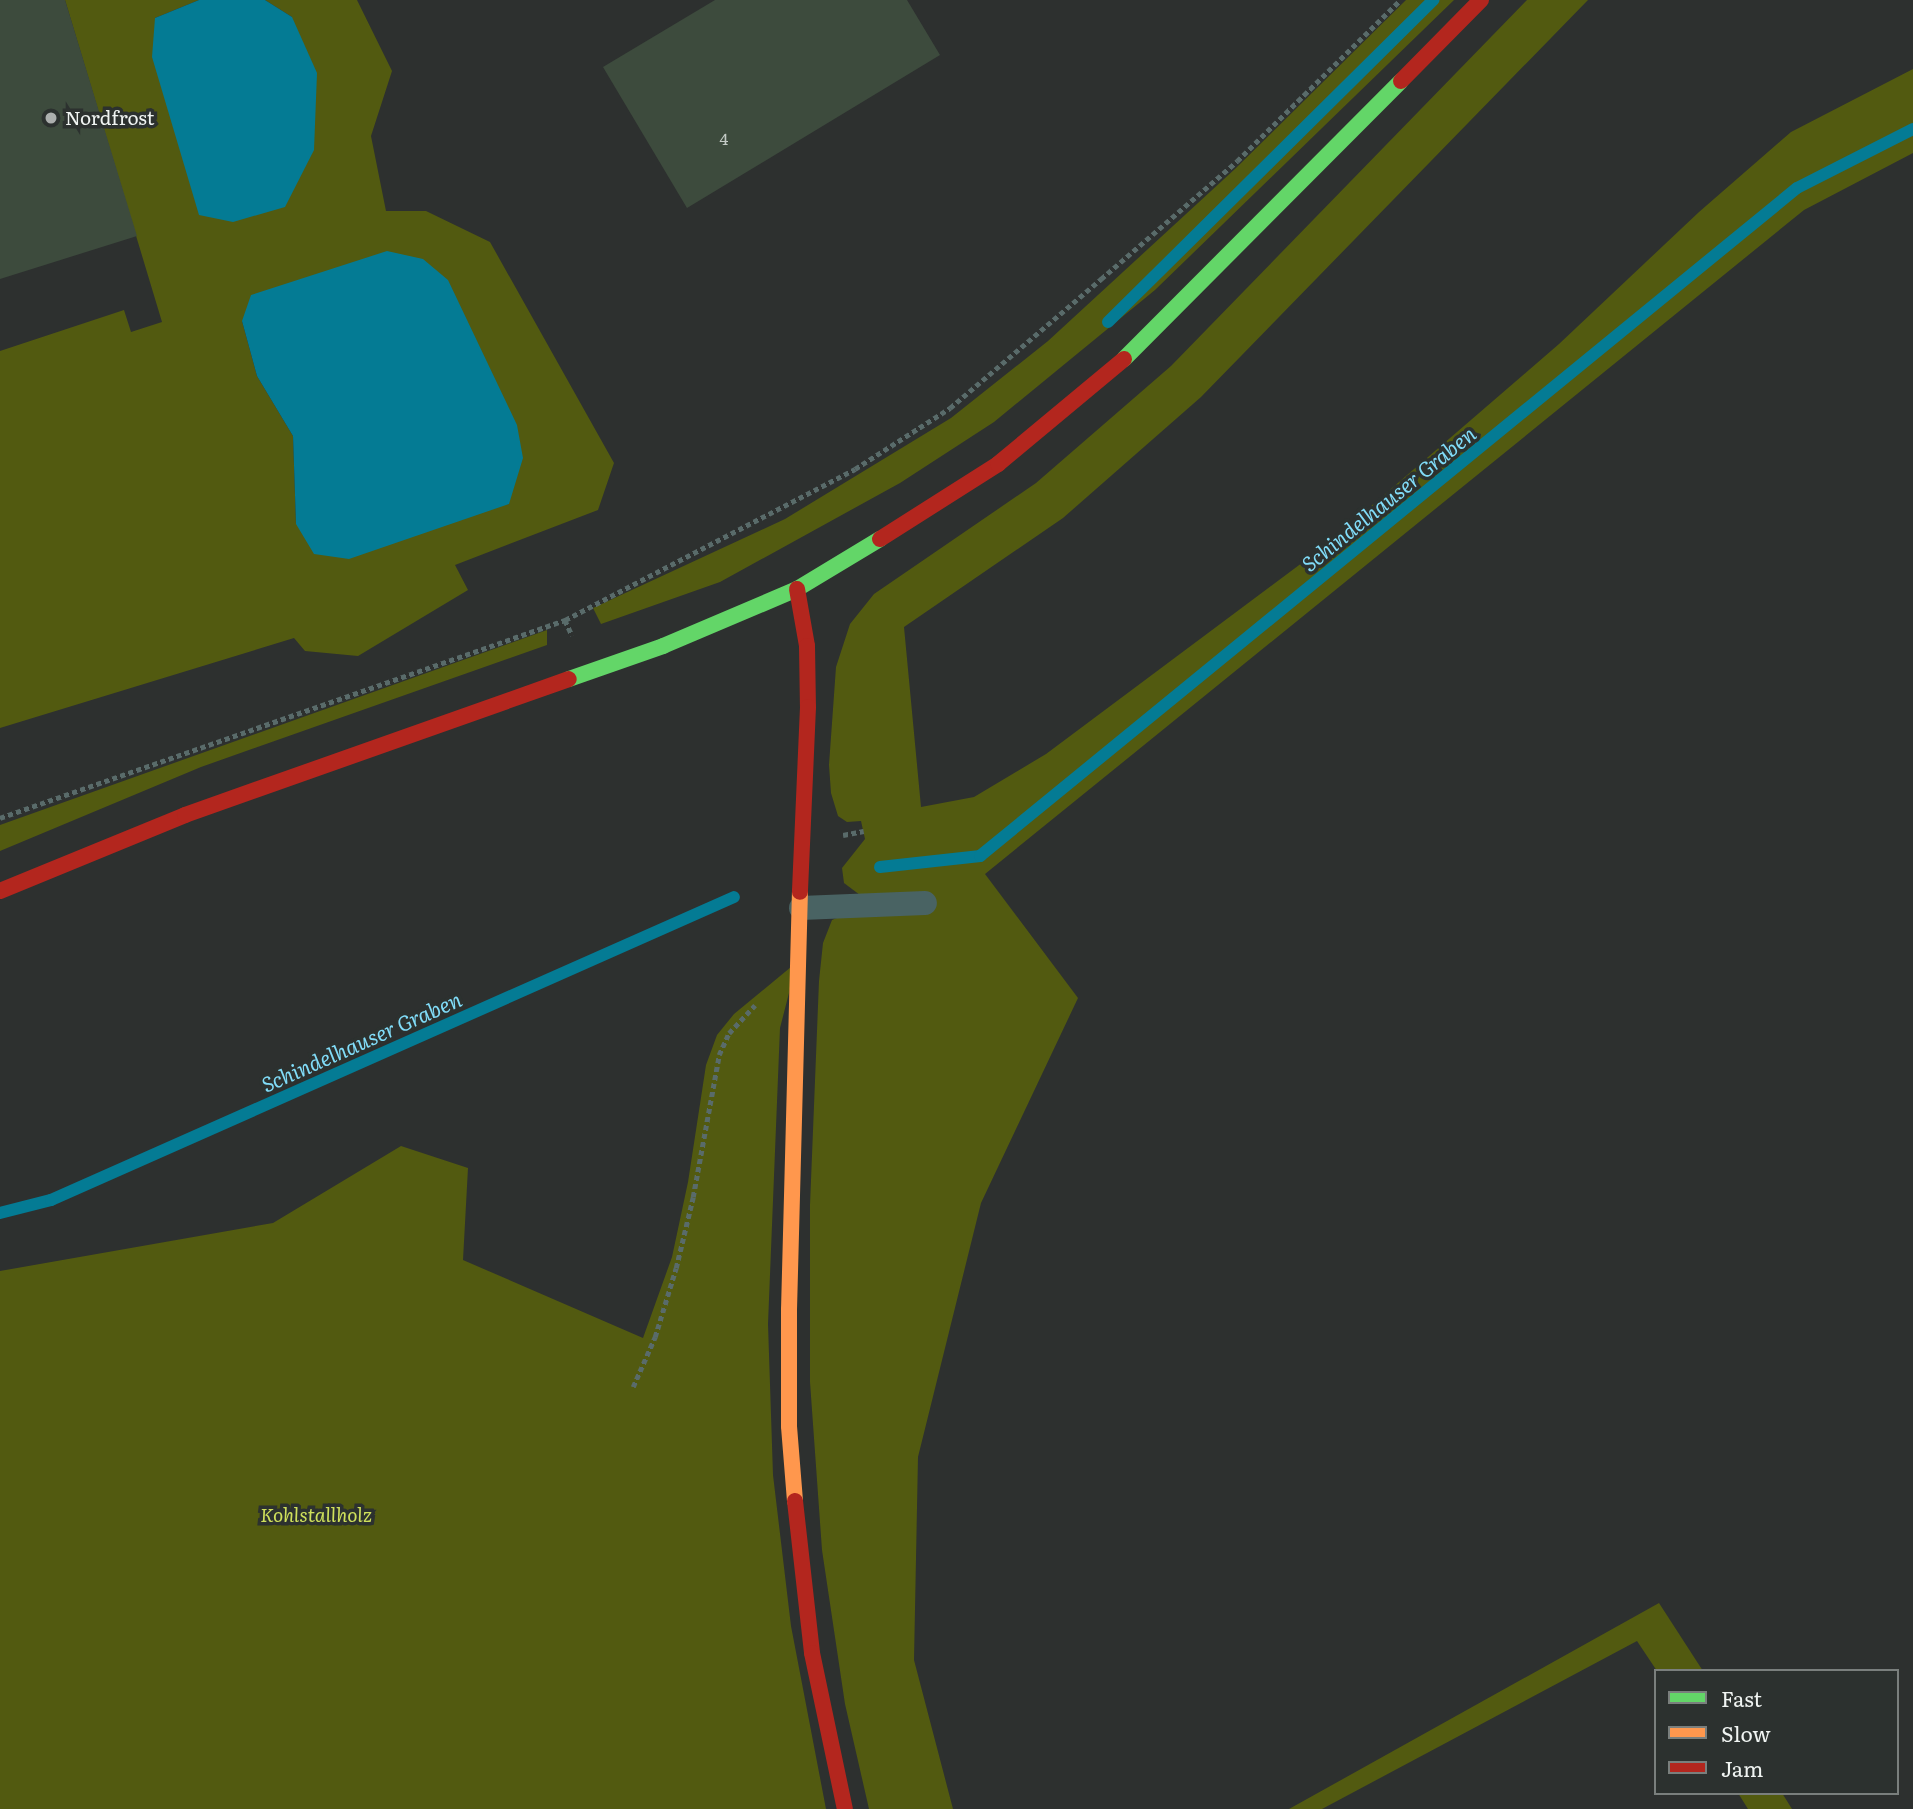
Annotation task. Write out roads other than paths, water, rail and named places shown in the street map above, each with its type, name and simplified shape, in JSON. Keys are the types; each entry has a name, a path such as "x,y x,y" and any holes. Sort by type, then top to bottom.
{"main road":[{"path":"0,891 185,815 663,646 797,589 998,464 1064,412 1140,344 1481,0"},
{"path":"797,589 804,617 808,670 797,962 789,1297 789,1426 798,1542 811,1653 845,1809"}],"lane":[{"path":"801,908 925,903"}],"water":[{"path":"199,0 265,0 292,17 317,73 314,150 285,207 233,222 199,215 152,57 155,18"},
{"path":"387,251 423,259 448,280 517,425 523,458 509,504 349,559 314,554 296,524 293,436 257,376 242,321 251,295"}],"waterway":[{"path":"1108,322 1433,0"},
{"name":"Schindelhauser Graben","path":"880,867 980,856 1797,188 1913,129"},
{"name":"Schindelhauser Graben","path":"0,1213 51,1200 734,897"}],"place":[{"name":"Nordfrost","path":"51,118"}],"park label":[{"name":"Kohlstallholz","path":"316,1515"}]}
